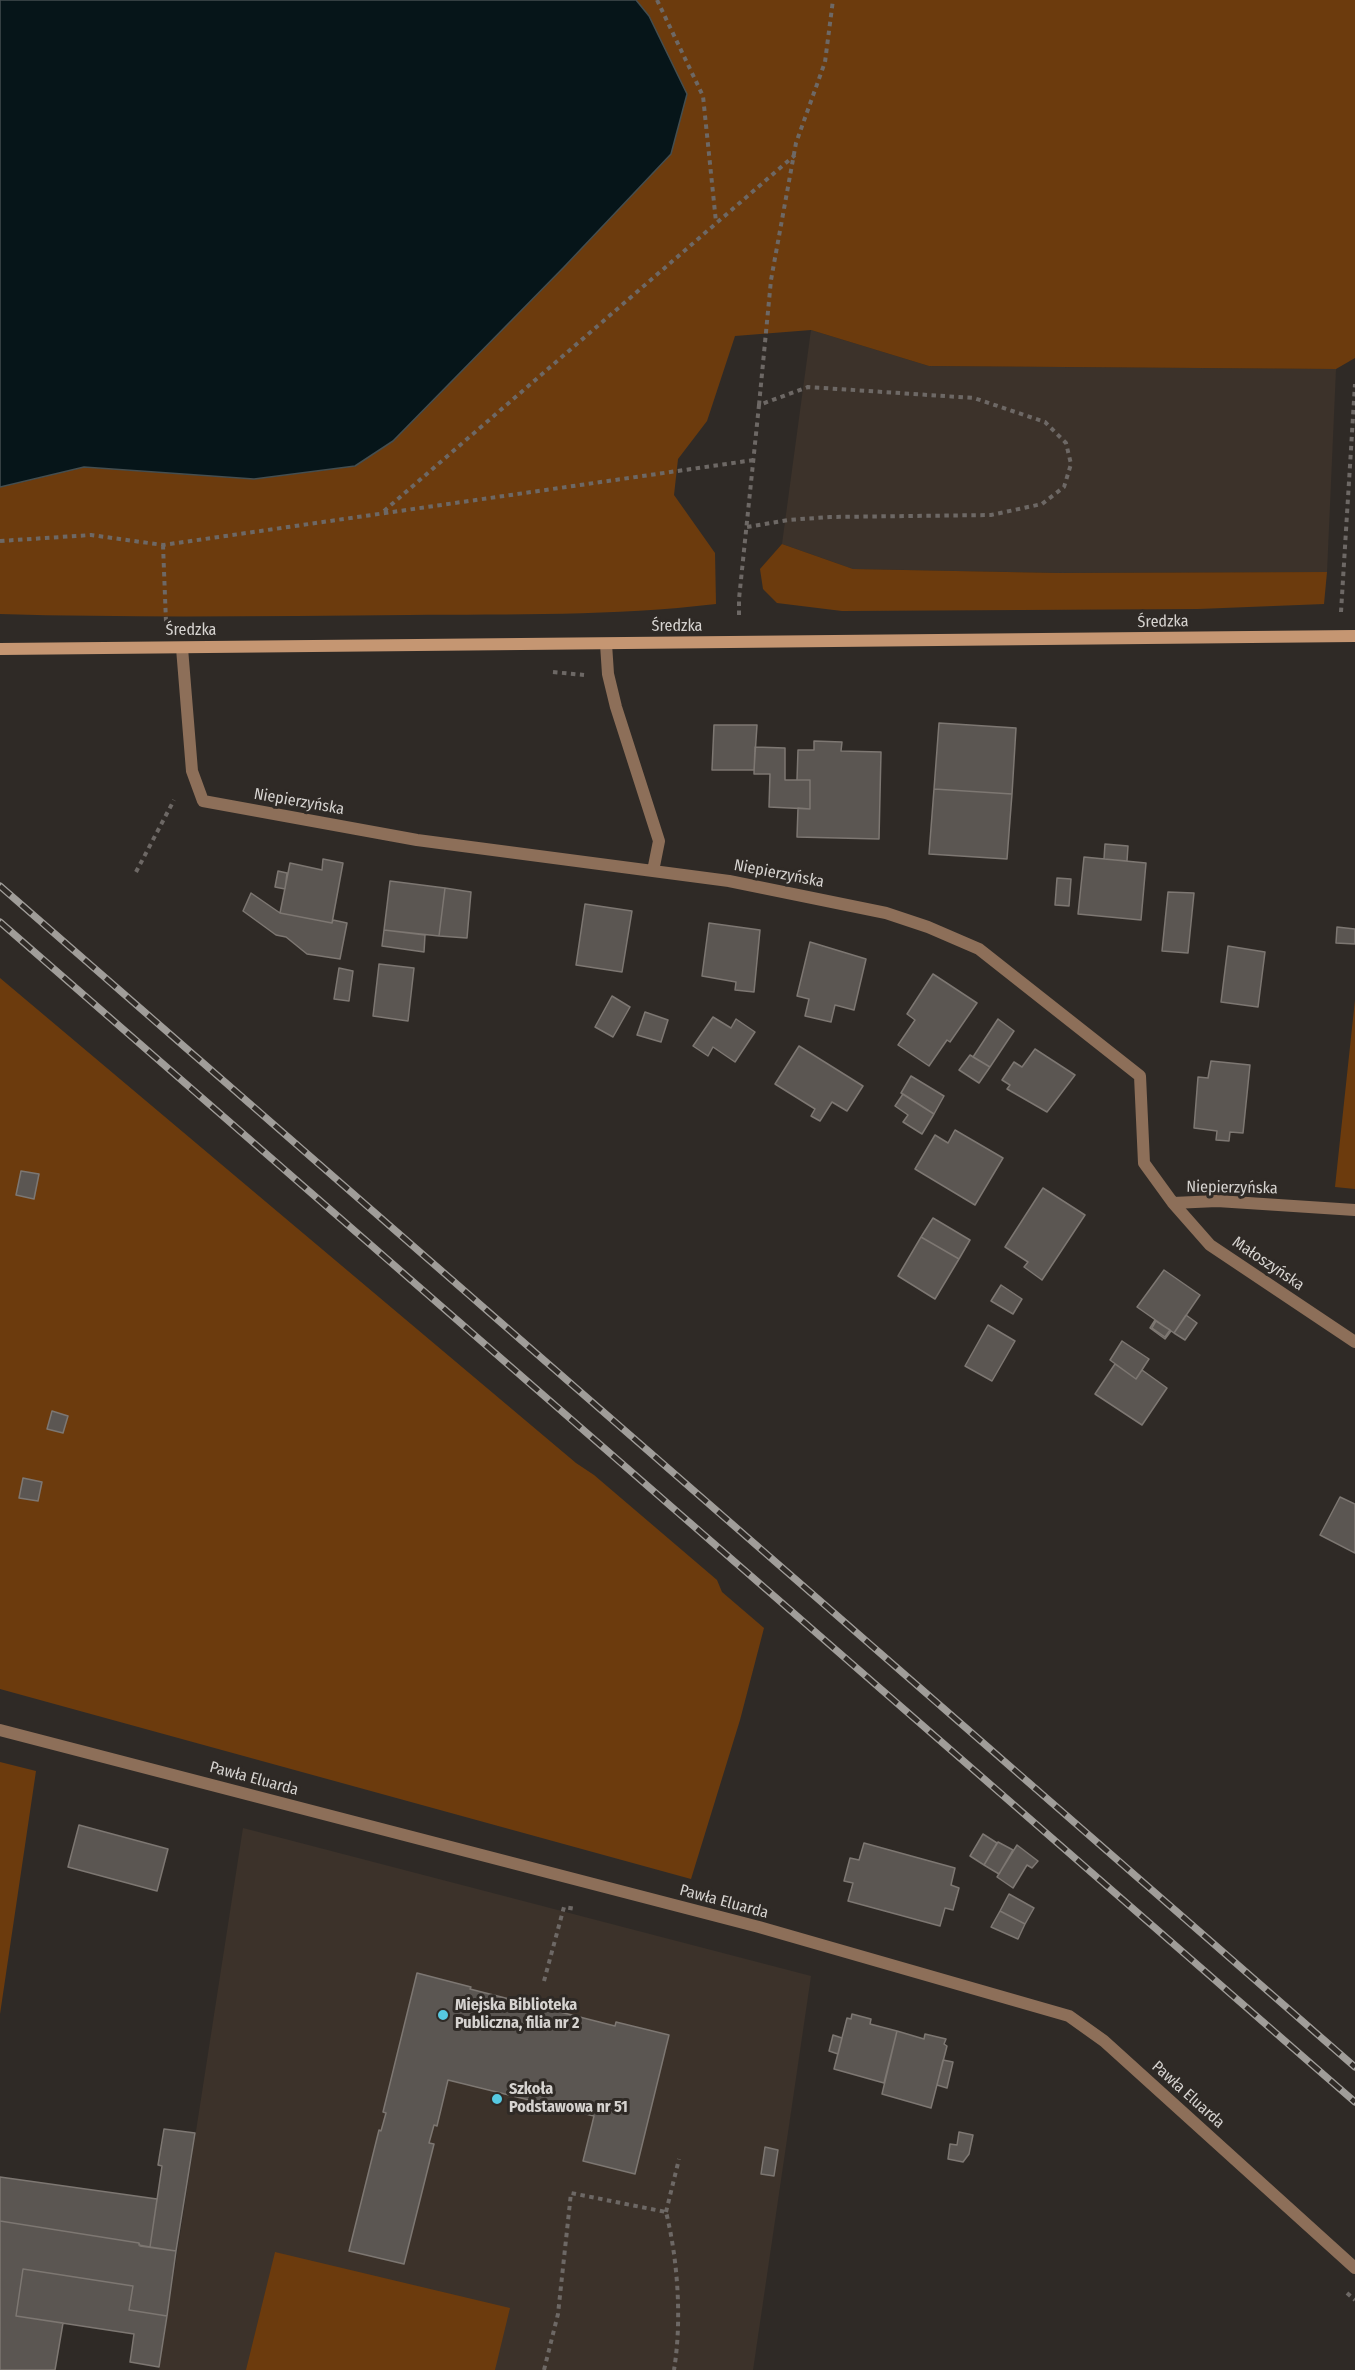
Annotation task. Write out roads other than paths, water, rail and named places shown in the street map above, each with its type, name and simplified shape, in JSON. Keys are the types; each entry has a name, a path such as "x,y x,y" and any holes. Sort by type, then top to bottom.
{"main road":[{"name":"Średzka","path":"0,649 1355,636"}],"street":[{"path":"606,644 608,674 615,707 659,841 653,871"},
{"name":"Niepierzyńska","path":"182,648 192,771 203,801 417,840 729,881 886,913 928,927 979,949 1140,1076 1144,1164 1173,1203 1217,1201 1355,1210"},
{"name":"Małoszyńska","path":"1173,1203 1210,1245 1355,1342"},
{"name":"Pawła Eluarda","path":"0,1730 759,1927 1069,2016 1104,2041 1355,2268"}],"railway":[{"path":"0,886 1355,2067"},
{"path":"0,922 1355,2102"}],"place":[{"name":"Miejska Biblioteka Publiczna, filia nr 2","path":"443,2015"},
{"name":"Szkoła Podstawowa nr 51","path":"497,2099"}]}
